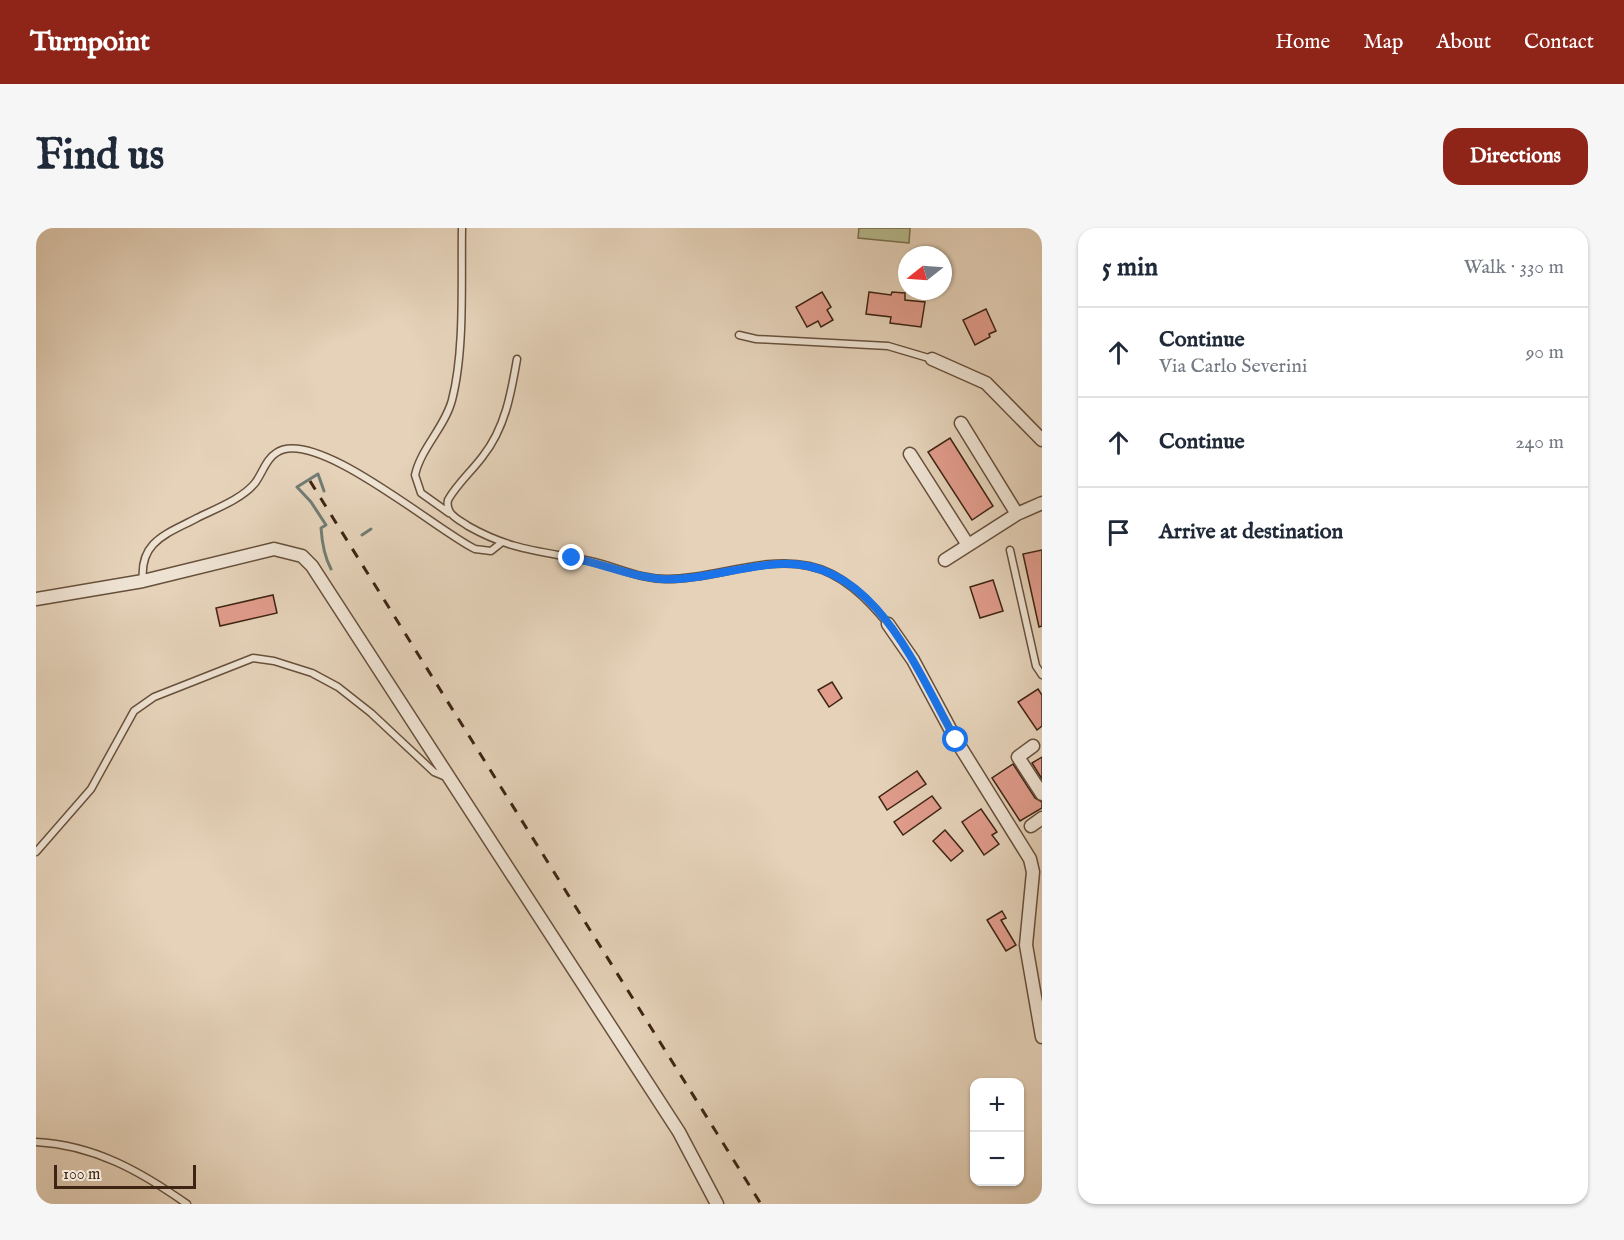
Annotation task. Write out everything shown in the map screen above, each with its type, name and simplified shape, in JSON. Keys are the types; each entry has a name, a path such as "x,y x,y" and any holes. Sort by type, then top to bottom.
{"street":[{"path":"932,359 976,377 989,386 1042,440"},
{"path":"962,423 1017,514"},
{"path":"910,454 968,545"},
{"path":"945,561 1017,514 1042,503"},
{"path":"36,599 143,581 274,549 302,556 312,566 679,1132 717,1204"},
{"path":"888,624 913,660 963,751 1021,841 1037,876 1026,953 1042,1037"},
{"path":"1033,746 1018,757 1042,794"},
{"path":"1031,826 1042,818"}],"lane":[{"path":"462,228 454,387 444,420 415,475 421,493 452,516 501,543 535,553 590,561 659,579 694,577 778,564 811,566 827,572 852,587 888,624"},
{"path":"739,335 756,339 888,346 932,359"},
{"path":"452,516 448,508 448,500 485,454 500,428 509,400 517,359"},
{"path":"143,581 143,560 147,549 236,498 254,484 275,453 286,448 315,452 340,463 475,549 491,551 501,543"},
{"path":"1010,550 1036,666 1042,675"},
{"path":"36,852 91,789 134,711 154,697 253,658 312,672 338,687 434,772 449,779"},
{"path":"36,1142 62,1143 114,1159 187,1204"}],"green space":[{"path":"859,228 910,228 909,243 858,238"}],"building":[{"path":"822,292 831,307 827,310 833,320 821,327 818,321 807,327 796,307"},
{"path":"869,292 891,295 892,292 898,292 898,300 925,302 921,327 890,323 891,317 866,314"},
{"path":"986,309 996,331 975,345 963,320"},
{"path":"950,438 993,506 972,520 928,452"},
{"path":"1042,550 1042,626 1039,627 1023,554"},
{"path":"993,580 1003,611 980,618 970,587"},
{"path":"273,595 277,613 220,626 216,608"},
{"path":"832,682 842,698 829,707 818,690"},
{"path":"1038,689 1042,695 1042,726 1037,730 1018,702"},
{"path":"1042,757 1042,779 1032,763"},
{"path":"1013,764 1035,798 1042,802 1042,808 1020,821 992,778"},
{"path":"917,771 926,784 887,810 879,797"},
{"path":"932,796 941,808 903,835 894,822"},
{"path":"981,809 997,832 992,835 999,844 984,855 962,822"},
{"path":"945,830 963,851 951,861 933,841"},
{"path":"1002,911 1006,918 1001,920 1016,945 1006,951 987,920"}],"waterway":[{"path":"324,491 318,474 297,487 311,502 326,525 321,528 322,539 331,569"},
{"path":"362,535 371,529"}],"railway":[{"path":"310,481 761,1204"}],"route":[{"path":"572,558 659,579 694,577 778,564 801,564 827,572 857,591 888,624 906,648 956,740"}]}
